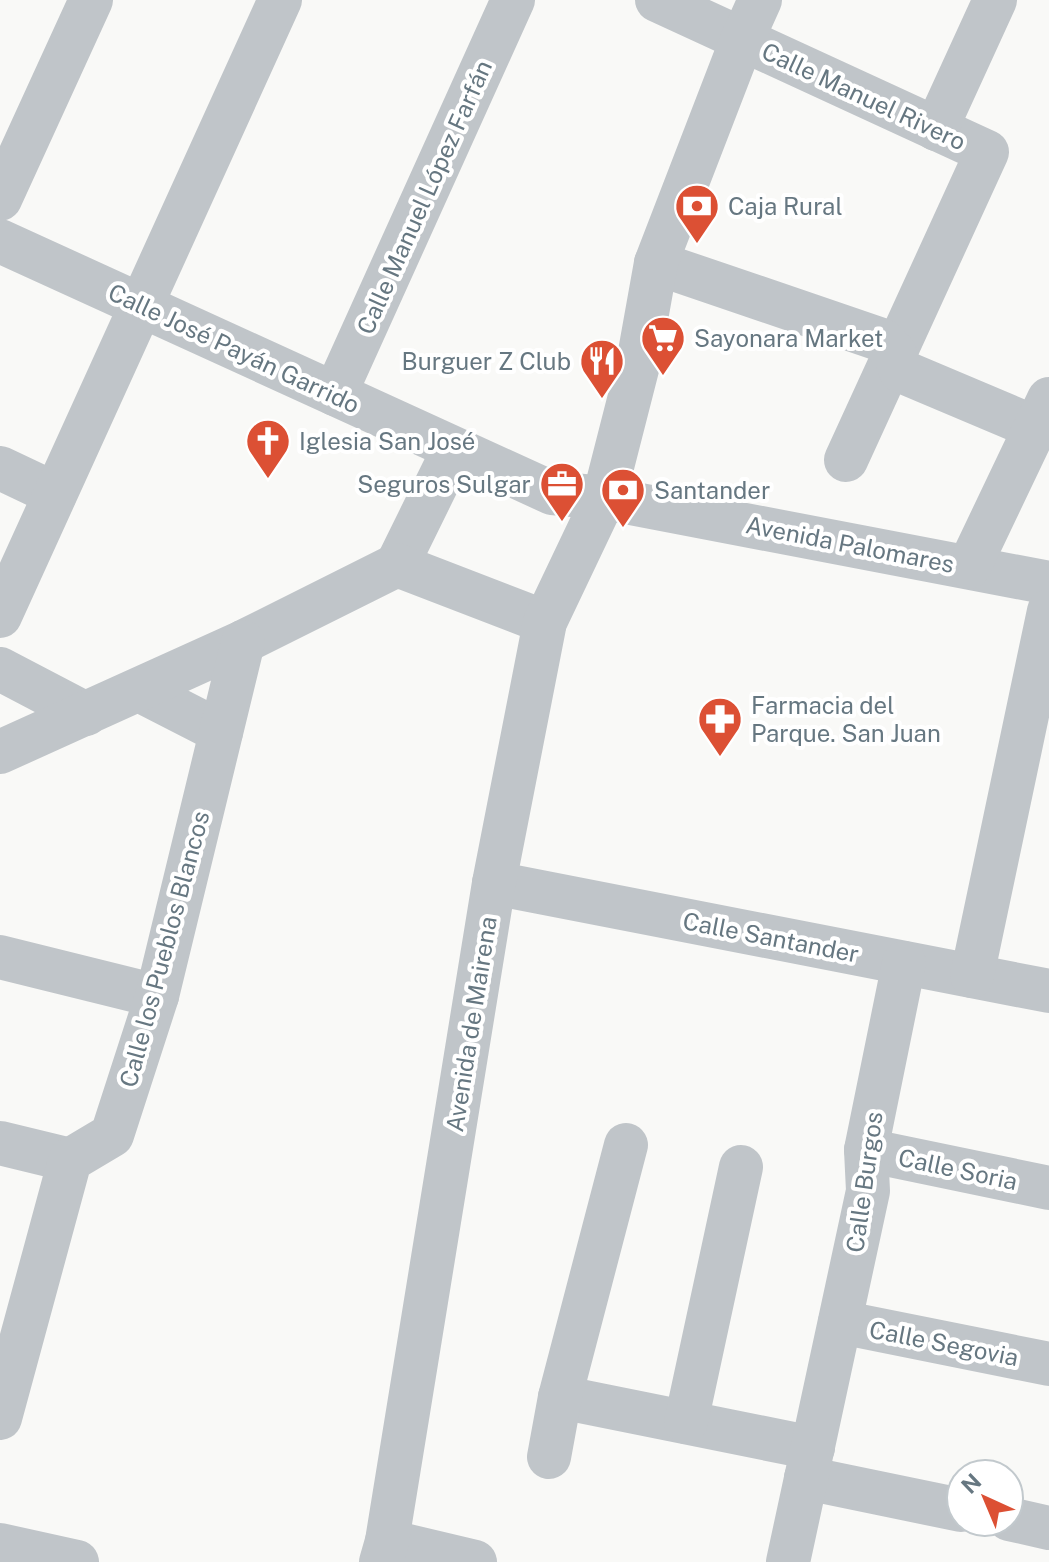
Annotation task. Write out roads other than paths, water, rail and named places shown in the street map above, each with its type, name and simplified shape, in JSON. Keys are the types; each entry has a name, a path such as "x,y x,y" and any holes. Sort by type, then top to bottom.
{"street":[{"path":"0,199 91,0"},
{"path":"0,616 280,0"},
{"name":"Calle Manuel López Farfán","path":"335,394 513,0"},
{"name":"Calle Manuel Rivero","path":"657,0 987,152 895,354"},
{"name":"Avenida de Mairena","path":"384,1552 494,883 545,622 604,498 637,369 656,263 760,0"},
{"path":"936,129 995,0"},
{"name":"Calle José Payán Garrido","path":"0,241 552,493 604,498"},
{"path":"656,263 882,340 895,354 901,371 1042,414 969,567"},
{"path":"846,460 895,354"},
{"path":"0,752 243,642 397,565 454,449"},
{"path":"0,468 55,494"},
{"name":"Avenida Palomares","path":"604,498 1049,583"},
{"path":"397,565 545,622"},
{"path":"972,976 1049,611"},
{"name":"Calle los Pueblos Blancos","path":"70,1160 112,1135 157,996 243,642"},
{"path":"0,669 86,714"},
{"path":"139,690 221,732"},
{"name":"Calle Santander","path":"494,883 1049,991"},
{"path":"0,957 157,996"},
{"name":"Calle Burgos","path":"788,1562 868,1191 866,1150 904,963"},
{"path":"0,1143 70,1160 0,1418"},
{"path":"549,1457 560,1397 626,1145"},
{"name":"Calle Soria","path":"866,1150 1049,1188"},
{"path":"686,1422 741,1167"},
{"name":"Calle Segovia","path":"840,1322 1049,1364"},
{"path":"560,1397 686,1422 945,1505"},
{"path":"1025,1523 1049,1528"},
{"path":"0,1545 77,1562"},
{"path":"384,1552 475,1562"}],"place":[{"name":"Caja Rural","path":"697,245"},
{"name":"Sayonara Market","path":"663,377"},
{"name":"Burguer Z Club","path":"602,400"},
{"name":"Iglesia San José","path":"268,480"},
{"name":"Seguros Sulgar","path":"562,523"},
{"name":"Santander","path":"623,529"},
{"name":"Farmacia del Parque. San Juan","path":"720,758"}]}
